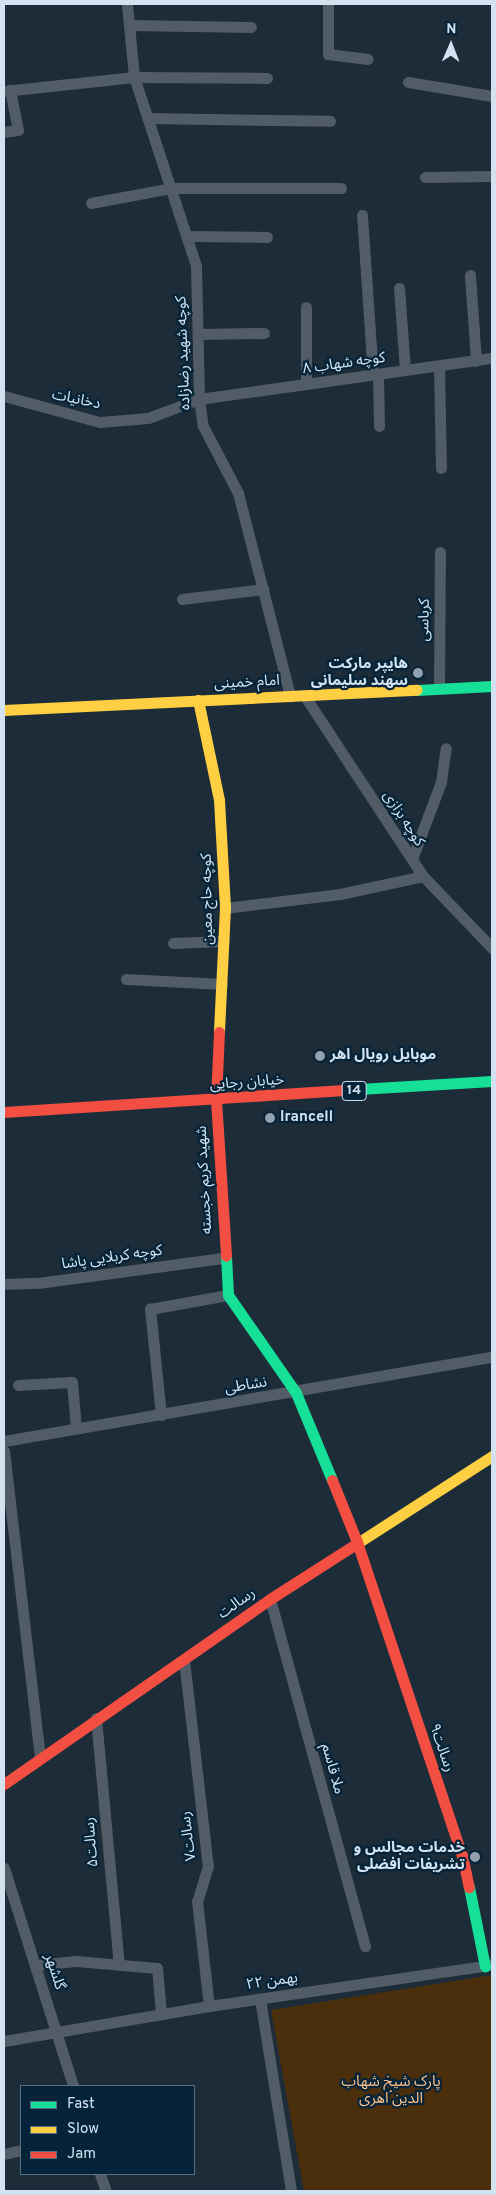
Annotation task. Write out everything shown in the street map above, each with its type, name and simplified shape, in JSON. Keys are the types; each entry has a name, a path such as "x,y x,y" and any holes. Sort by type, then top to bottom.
{"main road":[{"name":"امام خمینی","path":"4,710 492,686"},
{"name":"کوچه حاج معین","path":"198,700 219,800 225,908 216,1100"},
{"name":"خیابان رجایی","path":"4,1112 492,1081"},
{"name":"شهید کریم خجسته","path":"216,1100 224,1258 228,1295"},
{"name":"رسالت۹","path":"228,1295 296,1393 357,1542 462,1855 488,1966"},
{"name":"رسالت","path":"4,1784 96,1718 270,1600 492,1456"}],"street":[{"name":"کوچه شهید رضازاده","path":"127,4 134,77 188,236 196,266 199,399 203,426 238,493 290,696"},
{"path":"328,4 328,54 368,59"},
{"path":"130,25 251,27"},
{"path":"4,132 18,130 7,91 134,77 266,78"},
{"path":"408,82 492,96"},
{"path":"148,118 330,121"},
{"path":"425,177 492,176"},
{"path":"91,203 171,188 341,188"},
{"path":"362,216 379,426"},
{"path":"188,236 267,237"},
{"path":"470,275 476,361"},
{"path":"399,288 405,370"},
{"path":"306,308 306,384"},
{"path":"198,334 264,333"},
{"name":"کوچه شهاب ۸","path":"199,399 492,358"},
{"path":"439,366 441,468"},
{"name":"دخانیات","path":"4,396 100,422 148,418 199,399"},
{"name":"کرباسی","path":"439,688 440,552"},
{"path":"182,599 263,588"},
{"name":"کوچه بزازی","path":"304,695 423,876 492,948"},
{"path":"412,859 441,782 446,748"},
{"path":"225,908 340,894 423,876"},
{"path":"173,943 224,941"},
{"path":"126,979 222,984"},
{"name":"کوچه کربلایی پاشا","path":"4,1284 38,1283 224,1258"},
{"path":"161,1415 150,1309 228,1295"},
{"name":"نشاطی","path":"4,1441 296,1393 492,1357"},
{"path":"18,1385 72,1382 76,1429"},
{"path":"4,1451 40,1757"},
{"name":"ملا قاسم","path":"270,1600 365,1946"},
{"name":"رسالت۷","path":"184,1660 208,1866 196,1901 209,2006"},
{"name":"رسالت۵","path":"96,1718 119,1964"},
{"name":"گلشهر","path":"4,1868 6,1894 36,1966 73,2085"},
{"path":"36,1966 76,1961 157,1968 162,2013"},
{"name":"۲۲ بهمن","path":"4,2041 162,2013 488,1966"},
{"path":"260,1999 291,2191"},
{"path":"4,2154 20,2150"},
{"path":"98,2191 101,2176"},
{"path":"101,2176 106,2191"}],"green space":[{"name":"پارک شیخ شهاب الدین اهری","path":"492,1975 492,2191 304,2191 271,2010"}],"traffic: fast":[{"path":"417,690 492,686"},
{"path":"359,1089 492,1081"},
{"path":"226,1256 228,1295 296,1393 332,1480"},
{"path":"469,1887 485,1966"}],"traffic: slow":[{"path":"4,710 417,690"},
{"path":"198,700 219,800 225,908 219,1032"},
{"path":"353,1546 492,1456"}],"traffic: jam":[{"path":"219,1032 216,1100 226,1256"},
{"path":"4,1112 359,1089"},
{"path":"332,1480 357,1542 462,1855 469,1887"},
{"path":"4,1784 270,1599 353,1546"}],"place":[{"name":"هایپر مارکت سهند سلیمانی","path":"418,673"},
{"name":"موبایل رویال اهر","path":"320,1056"},
{"name":"Irancell","path":"270,1118"},
{"name":"خدمات مجالس و تشریفات افضلی","path":"475,1857"}]}
